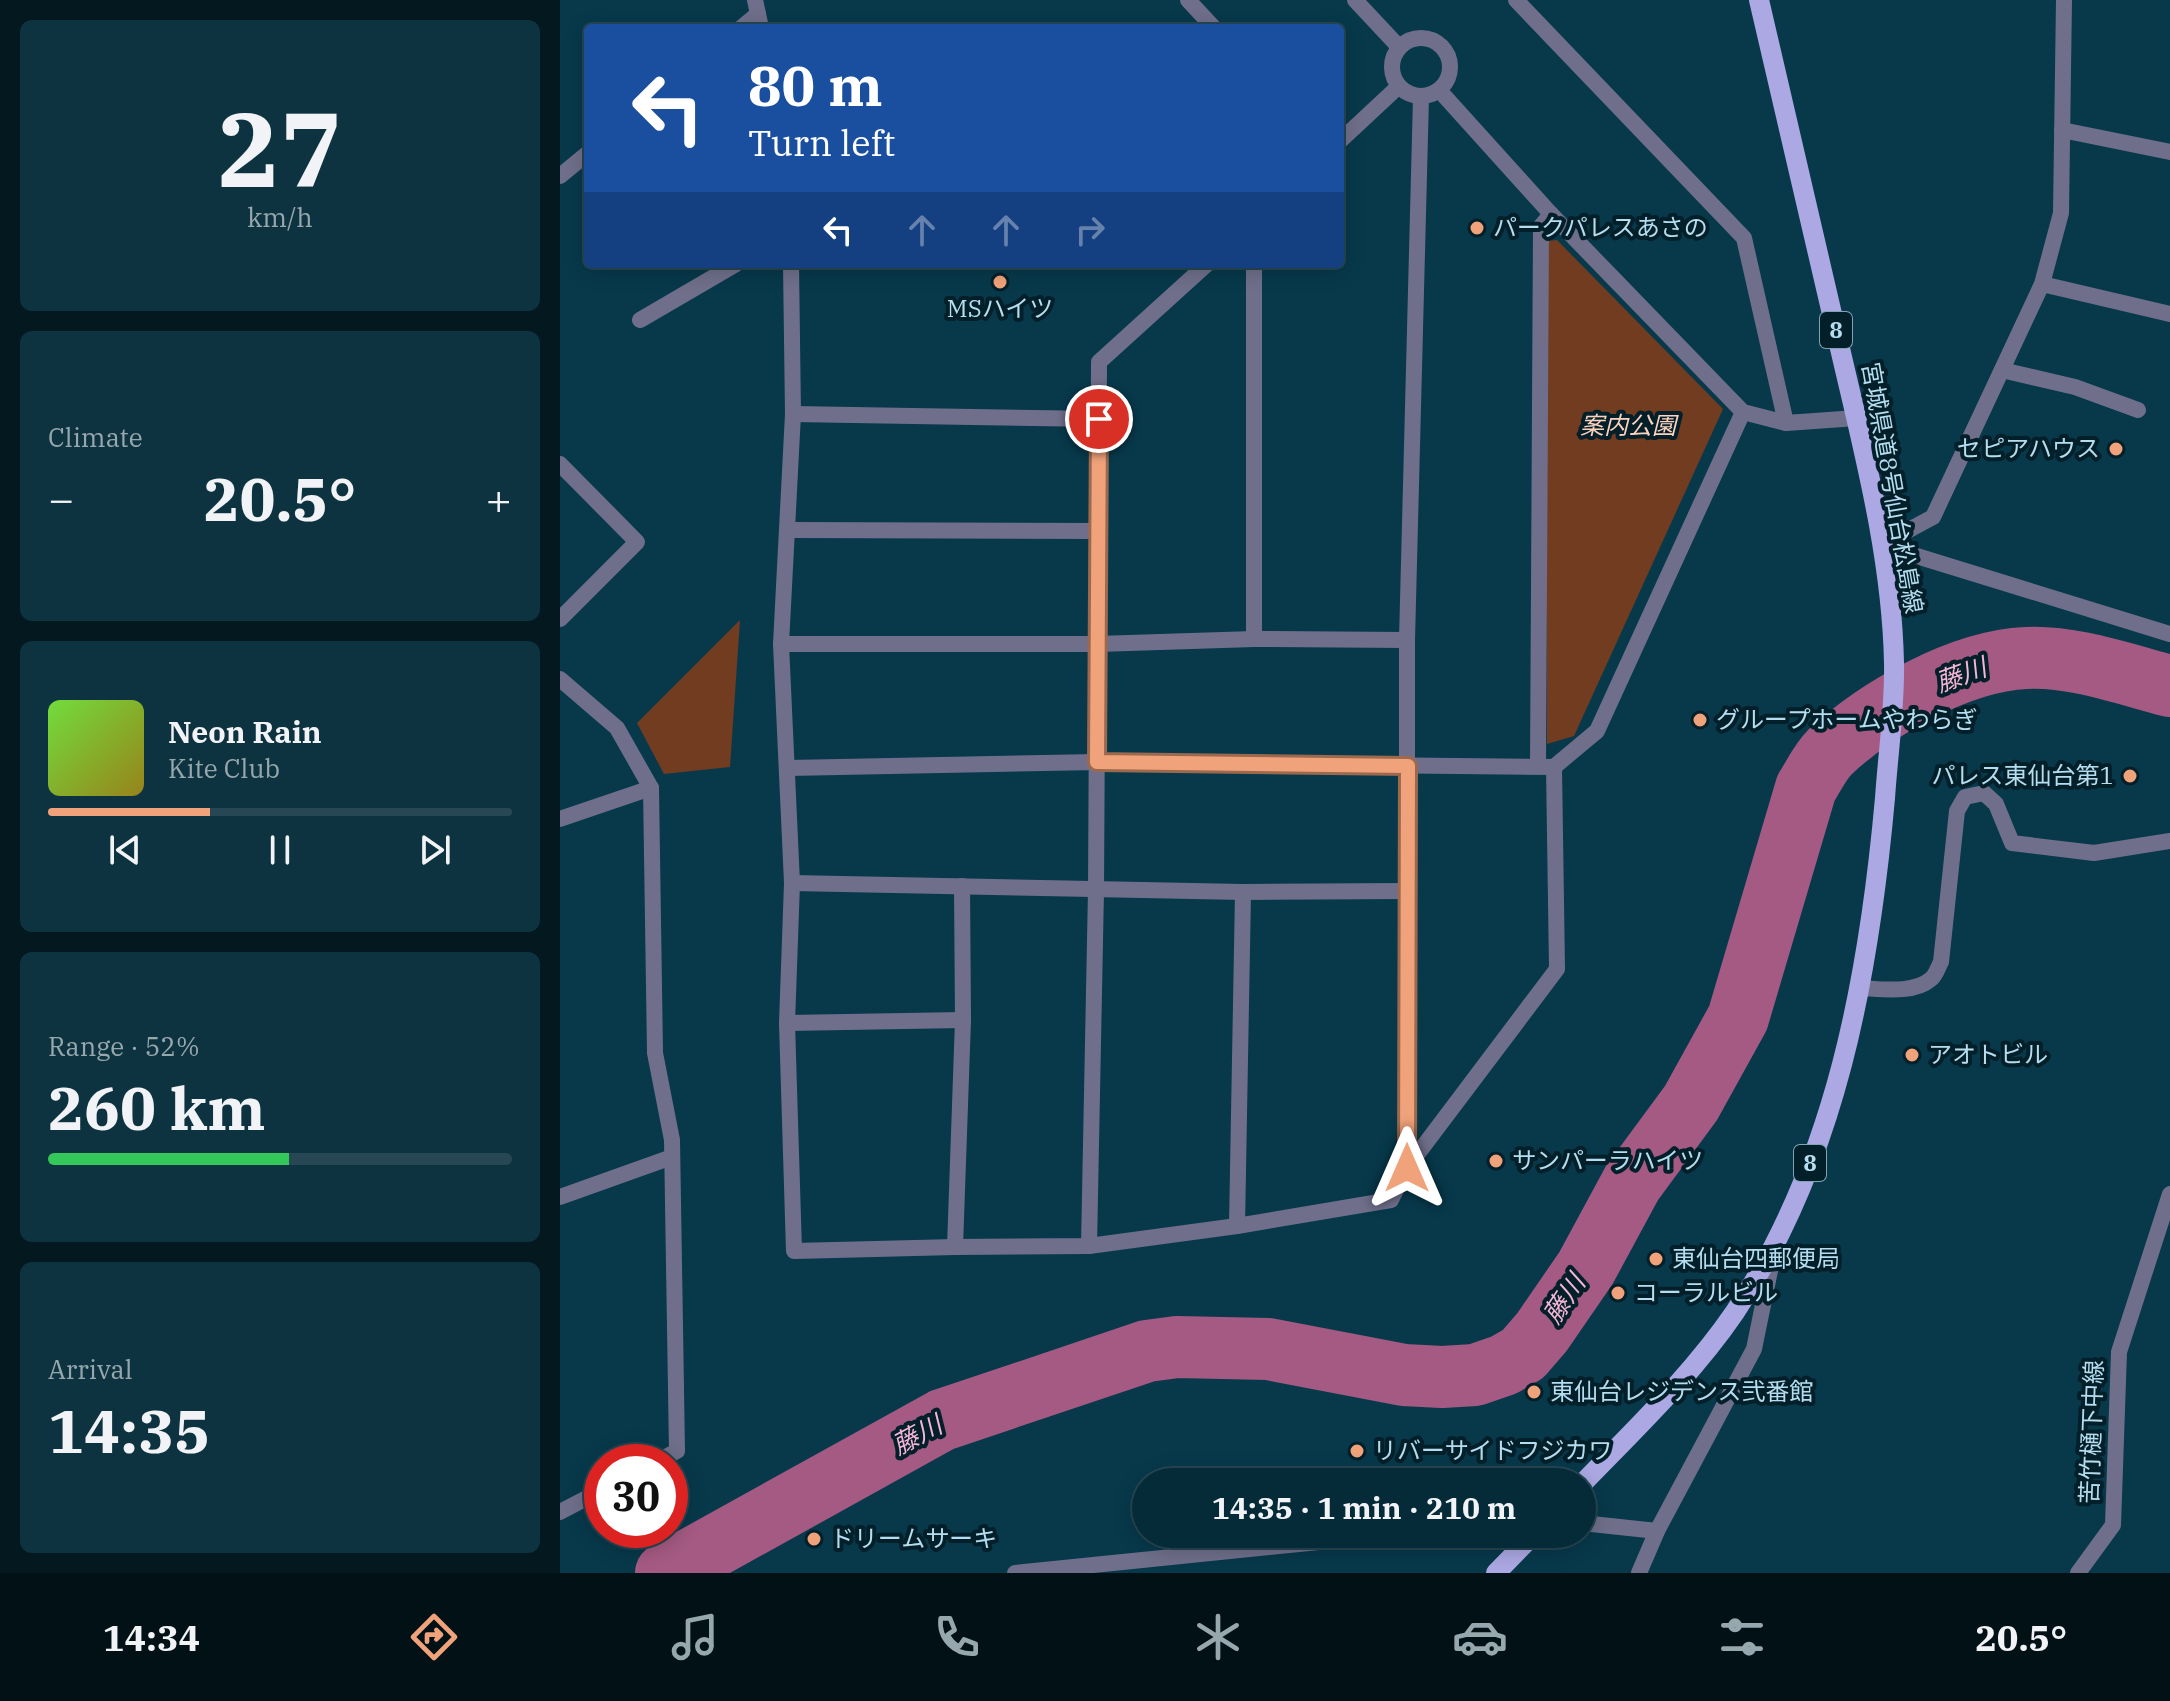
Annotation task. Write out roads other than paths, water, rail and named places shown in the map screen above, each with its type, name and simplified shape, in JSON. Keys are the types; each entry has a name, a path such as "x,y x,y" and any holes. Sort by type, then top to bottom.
{"main road":[{"name":"宮城県道8号仙台松島線","path":"1596,1469 1685,1376 1734,1313 1775,1246 1809,1166 1842,1068 1861,988 1879,863 1894,664 1881,545 1857,418 1759,0"},
{"path":"1496,1573 1520,1548"}],"street":[{"path":"1188,0 1210,24"},
{"path":"1355,0 1399,47"},
{"path":"1516,0 1744,238 1786,423"},
{"path":"1881,545 1933,517 2042,284 2061,213 2064,0"},
{"path":"1426,37 1443,47 1451,65 1450,75 1439,90 1421,97 1411,95 1399,86 1392,74 1392,64 1399,47 1407,40 1426,37"},
{"path":"1344,137 1399,86"},
{"path":"1439,90 1551,214 1743,412 1786,423 1857,418"},
{"path":"1407,1168 1407,640 1421,97"},
{"path":"2062,130 2170,152"},
{"path":"560,176 584,156"},
{"path":"791,268 793,414 781,644 792,883 787,1023 794,1251 1089,1246 1237,1226 1391,1200 1407,1168 1557,969 1546,766 1541,226 1551,214"},
{"path":"640,320 729,268"},
{"path":"1089,1246 1096,890 1099,362 1203,268"},
{"path":"1254,268 1254,639"},
{"path":"2042,284 2170,314"},
{"path":"2002,370 2075,387 2138,410"},
{"path":"788,768 1097,762 1546,766 1597,731 1743,412"},
{"path":"793,414 1099,419"},
{"path":"560,464 637,542 560,619"},
{"path":"789,530 1098,531"},
{"path":"1881,545 2170,634"},
{"path":"781,644 1407,640"},
{"path":"560,679 617,728 651,788 655,1053 672,1140 677,1444"},
{"path":"560,819 651,788"},
{"path":"1861,988 1888,990 1919,985 1933,978 1941,962 1957,811 1965,797 1984,793 1996,804 2012,843 2094,853 2170,841"},
{"path":"792,883 1243,892 1407,891"},
{"path":"955,1247 963,1020 962,886"},
{"path":"1237,1226 1243,892"},
{"path":"787,1023 963,1020"},
{"path":"560,1197 672,1157"},
{"name":"苦竹樋下中線","path":"2078,1573 2113,1525 2119,1352 2164,1224 2170,1194"},
{"path":"1639,1573 1657,1531 1754,1349 1775,1246"},
{"path":"560,1512 584,1499"},
{"path":"1596,1524 1657,1531"},
{"path":"1015,1573 1261,1548"}],"waterway":[{"name":"藤川","path":"666,1573 942,1420 1147,1351 1177,1347 1268,1349 1404,1375 1442,1377 1475,1375 1504,1365 1523,1354 1586,1268 1632,1183 1691,1103 1738,1018 1806,788 1830,752 1871,719 1921,690 1947,677 2001,661 2026,658 2061,660 2170,686"}],"place":[{"name":"パークパレスあさの","path":"1477,228"},
{"name":"MSハイツ","path":"1000,282"},
{"name":"セピアハウス","path":"2116,449"},
{"name":"グループホームやわらぎ","path":"1700,720"},
{"name":"パレス東仙台第1","path":"2130,776"},
{"name":"アオトビル","path":"1912,1055"},
{"name":"サンパーラハイツ","path":"1496,1161"},
{"name":"東仙台四郵便局","path":"1656,1259"},
{"name":"コーラルビル","path":"1618,1293"},
{"name":"東仙台レジデンス弐番館","path":"1534,1392"},
{"name":"リバーサイドフジカワ","path":"1357,1451"},
{"name":"ドリームサーキ","path":"814,1539"}],"park label":[{"name":"案内公園","path":"1628,426"}]}
